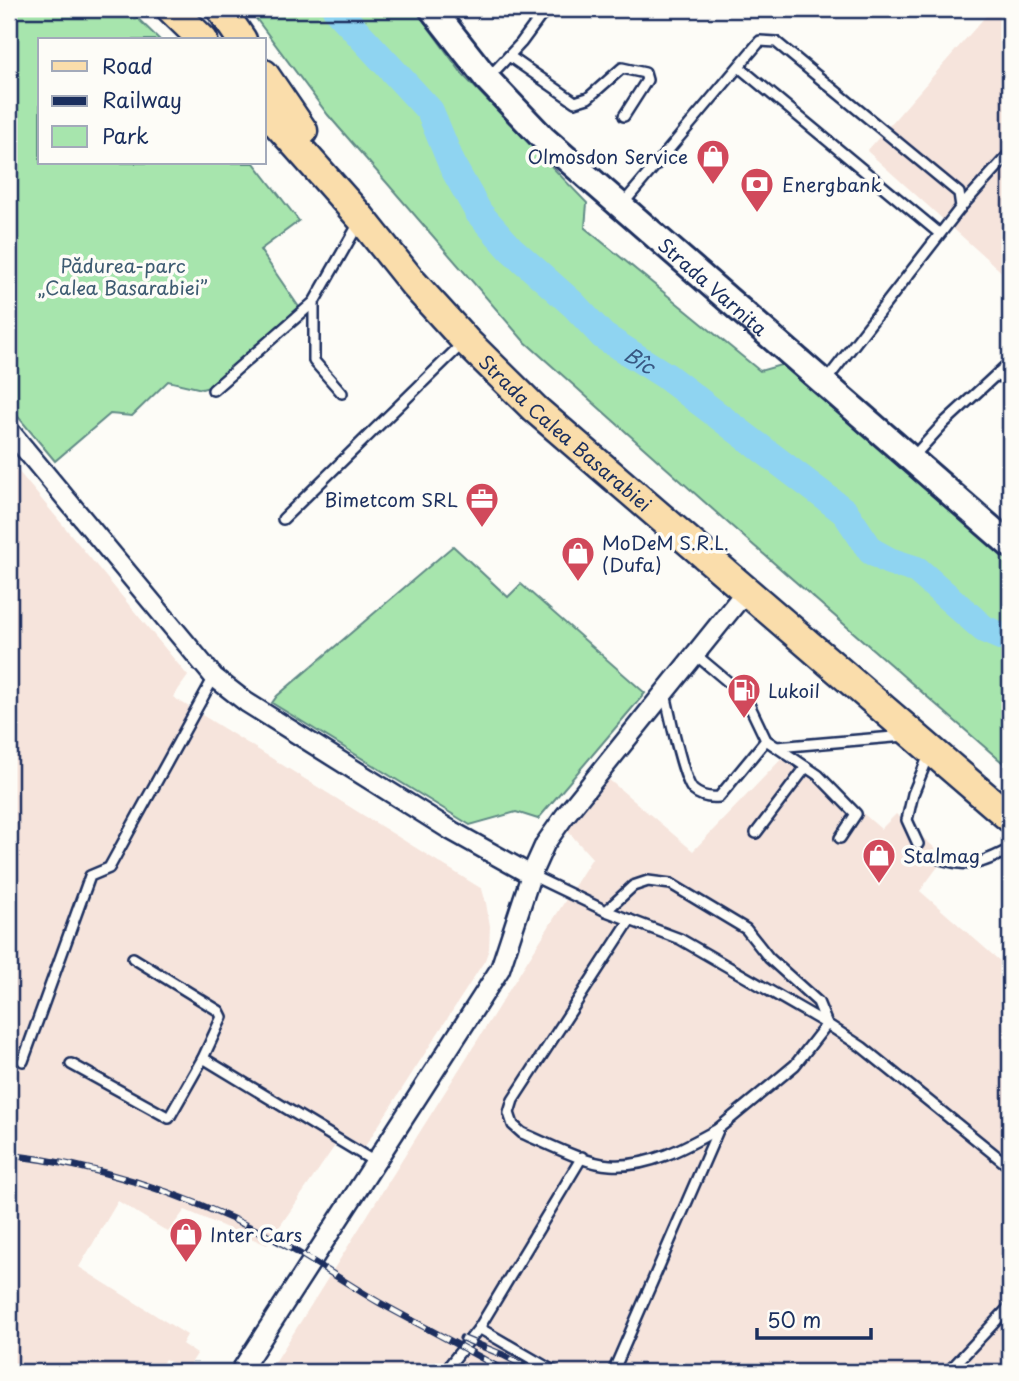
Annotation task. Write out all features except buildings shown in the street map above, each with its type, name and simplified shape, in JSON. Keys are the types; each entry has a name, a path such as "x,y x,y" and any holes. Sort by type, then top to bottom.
{"main road":[{"path":"171,9 200,38"},
{"path":"221,9 241,38"},
{"name":"Strada Calea Basarabiei","path":"266,77 361,218"},
{"name":"Strada Calea Basarabiei","path":"266,111 361,218 413,283 466,341 535,409 1010,818"}],"street":[{"name":"Strada Varnița","path":"432,9 487,79 543,138 1010,545"},
{"path":"9,430 214,677 246,702 452,831 531,875"},
{"path":"240,1372 500,969 531,875 545,844 746,591"}],"lane":[{"path":"487,79 546,9"},
{"path":"621,206 760,41 776,42 959,193 961,207"},
{"path":"509,56 575,102 588,98 622,68 645,73 648,80 624,116"},
{"path":"738,67 939,233"},
{"path":"824,383 939,233 1010,153"},
{"path":"213,390 313,302 361,218"},
{"path":"313,302 314,361 342,393"},
{"path":"283,519 466,341"},
{"path":"912,458 944,423 1010,362"},
{"path":"996,376 1010,378"},
{"path":"696,655 745,696 766,740 818,775 856,814 840,838"},
{"path":"23,1061 90,876 109,868 214,677"},
{"path":"665,693 688,783 701,795 719,797 766,740"},
{"path":"777,747 922,742 907,820 918,844"},
{"path":"756,833 806,767"},
{"path":"937,858 963,866 988,860 1010,849"},
{"path":"531,875 607,911 680,939 827,1024 862,1047 1010,1167"},
{"path":"607,911 633,886 648,881 671,884 746,929 769,958 818,1002 827,1024"},
{"path":"630,920 513,1100 509,1113 513,1125 522,1133 607,1166 630,1166 684,1149 719,1128 795,1065 827,1024"},
{"path":"71,1064 169,1118 203,1058 222,1017 219,1011 133,958"},
{"path":"203,1058 375,1162"},
{"path":"613,1372 719,1128"},
{"path":"444,1372 479,1328 582,1157"},
{"path":"948,1372 1010,1306"},
{"path":"479,1328 555,1372"}],"shaded area":[{"path":"992,9 1010,9 1010,271 1006,276 867,151"},
{"path":"9,460 188,676 173,697 482,889 486,903 490,926 489,949 485,960 364,1148 343,1134 267,1245 185,1210 168,1232 118,1201 79,1267 187,1335 182,1344 197,1354 186,1371 165,1359 157,1372 9,1372"},
{"path":"790,750 881,829 896,814 945,857 920,891 1010,970 1010,1372 269,1372 592,858 566,829 607,778 693,851"}],"green space":[{"name":"Pădurea-parc „Calea Basarabiei”","path":"9,9 128,9 158,38 38,38 38,164 255,164 299,221 260,250 303,313 220,384 202,389 168,381 132,416 110,414 55,461 9,406"},
{"path":"249,9 415,9 464,76 587,203 585,228 760,371 784,364 1010,562 1010,769 523,340 328,115"},
{"path":"453,546 508,597 521,584 645,693 538,819 516,812 470,825 272,703"}],"waterway":[{"name":"Bîc","path":"336,9 430,111 453,167 479,213 511,249 574,305 603,336 666,376 845,512 871,551 889,561 917,570 984,629 1010,640"}],"railway":[{"path":"9,1155 76,1166 141,1183 235,1220 281,1243 380,1303 506,1372"},
{"path":"462,1338 536,1372"}],"place":[{"name":"Olmosdon Service","path":"713,186"},
{"name":"Energbank","path":"757,214"},
{"name":"Bimetcom SRL","path":"482,529"},
{"name":"MoDeM S.R.L. (Dufa)","path":"578,583"},
{"name":"Lukoil","path":"744,720"},
{"name":"Stalmag","path":"879,885"},
{"name":"Inter Cars","path":"186,1264"}]}
